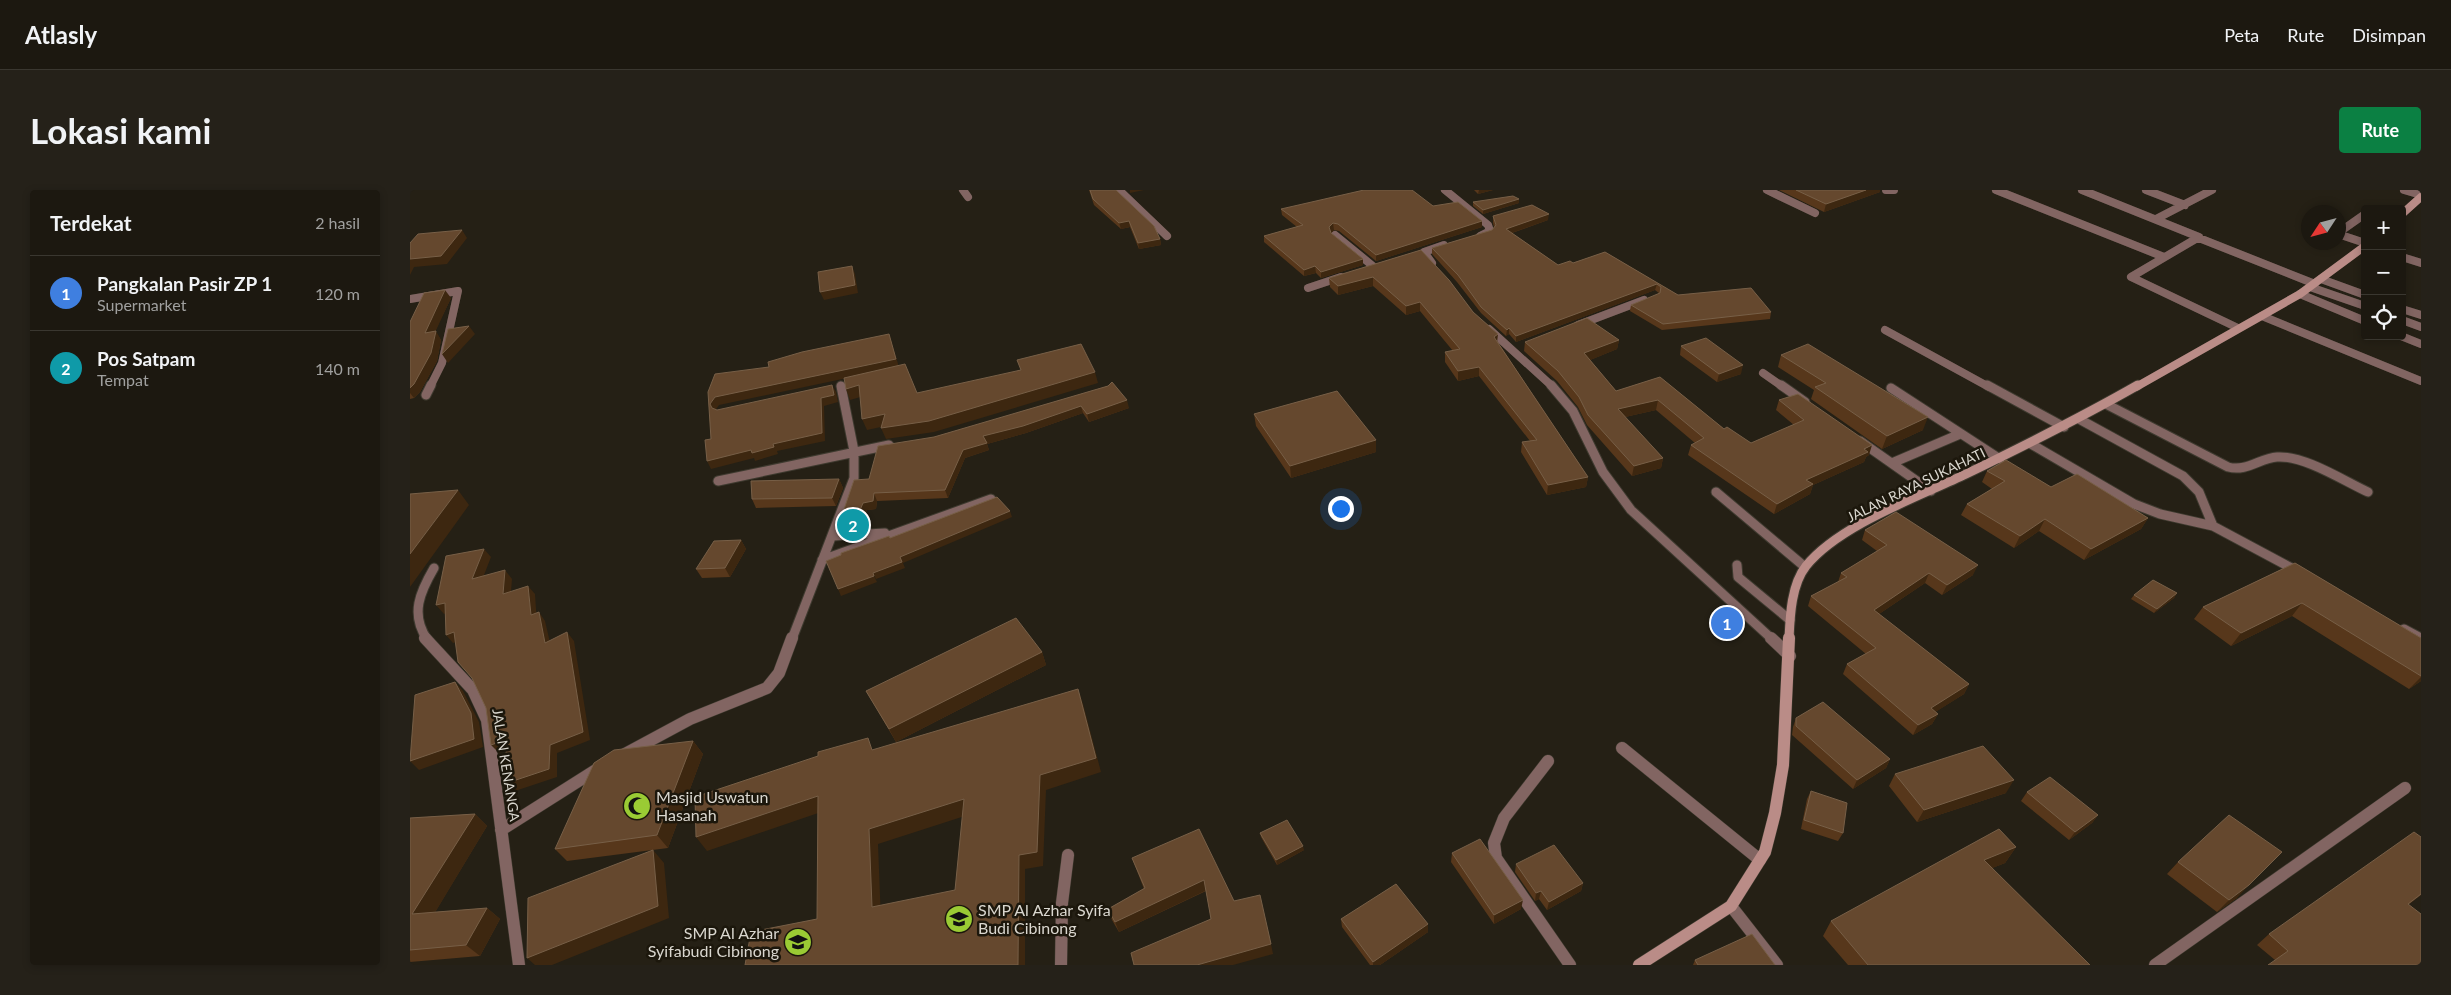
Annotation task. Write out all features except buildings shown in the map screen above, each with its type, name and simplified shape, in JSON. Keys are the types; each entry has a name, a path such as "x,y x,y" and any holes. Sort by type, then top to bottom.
{"main road":[{"path":"2406,210 2421,196"},
{"name":"JALAN RAYA SUKAHATI","path":"1638,965 1731,906 1765,852 1784,765 1790,620 1796,586 1805,566 1826,547 1859,525 2064,427 2262,316 2300,294 2361,247"}],"street":[{"path":"964,190 968,197"},
{"path":"1119,190 1167,236"},
{"path":"1446,190 1488,225 1490,232 1467,239"},
{"path":"1767,190 1815,213"},
{"path":"1886,190 1894,190"},
{"path":"1996,190 2164,257"},
{"path":"2082,190 2198,235 2199,238 2315,283 2361,304"},
{"path":"2146,190 2185,205"},
{"path":"2156,219 2212,190"},
{"path":"2404,190 2421,196"},
{"path":"1482,220 1491,217"},
{"path":"2346,228 2361,217"},
{"path":"1335,235 1374,267"},
{"path":"2346,237 2361,243"},
{"path":"2199,238 2131,277 2238,328"},
{"path":"1441,272 1420,254 1458,242"},
{"path":"2406,258 2421,263"},
{"path":"1364,270 1382,264"},
{"path":"1308,288 1346,276"},
{"path":"2315,283 2361,294"},
{"path":"410,299 458,291 442,363 426,395"},
{"path":"2300,294 2361,319"},
{"path":"1565,330 1655,296"},
{"path":"2406,309 2421,315"},
{"path":"2262,316 2421,381"},
{"path":"2406,321 2421,327"},
{"path":"1484,324 1560,393 1574,411 1603,472 1631,510 1790,656"},
{"path":"1885,330 2064,427"},
{"path":"2406,338 2421,344"},
{"path":"1511,350 1520,346"},
{"path":"1763,373 1811,407"},
{"path":"501,830 613,761 690,719 757,694 774,682 853,484 854,451 841,385"},
{"path":"1891,388 2000,459"},
{"path":"2106,404 2215,461 2233,468 2244,468 2271,457 2282,457 2295,460 2368,492"},
{"path":"2079,419 2183,476 2195,485 2200,492 2212,526"},
{"path":"1892,463 1960,434"},
{"path":"1852,435 1932,491"},
{"path":"718,481 854,451 896,444"},
{"path":"2031,444 2134,504 2160,514 2212,526 2305,576"},
{"path":"1716,492 1805,566"},
{"path":"822,560 991,499"},
{"path":"833,536 896,533"},
{"path":"1737,565 1738,577 1790,620"},
{"name":"JALAN KENANGA","path":"434,568 416,600 415,613 419,631 474,690 482,703 487,720 519,965"},
{"path":"2398,626 2421,638"},
{"path":"1622,748 1760,860"},
{"path":"1548,761 1504,818 1494,843 1496,858 1570,965"},
{"path":"2155,965 2405,788"},
{"path":"1061,965 1062,903 1068,855"},
{"path":"1731,906 1778,965"}],"place":[{"name":"Pos Satpam","path":"853,525"},
{"name":"Pangkalan Pasir ZP 1","path":"1727,623"},
{"name":"Masjid Uswatun Hasanah","path":"637,806"},
{"name":"SMP Al Azhar Syifa Budi Cibinong","path":"959,919"},
{"name":"SMP Al Azhar Syifabudi Cibinong","path":"798,942"}]}
